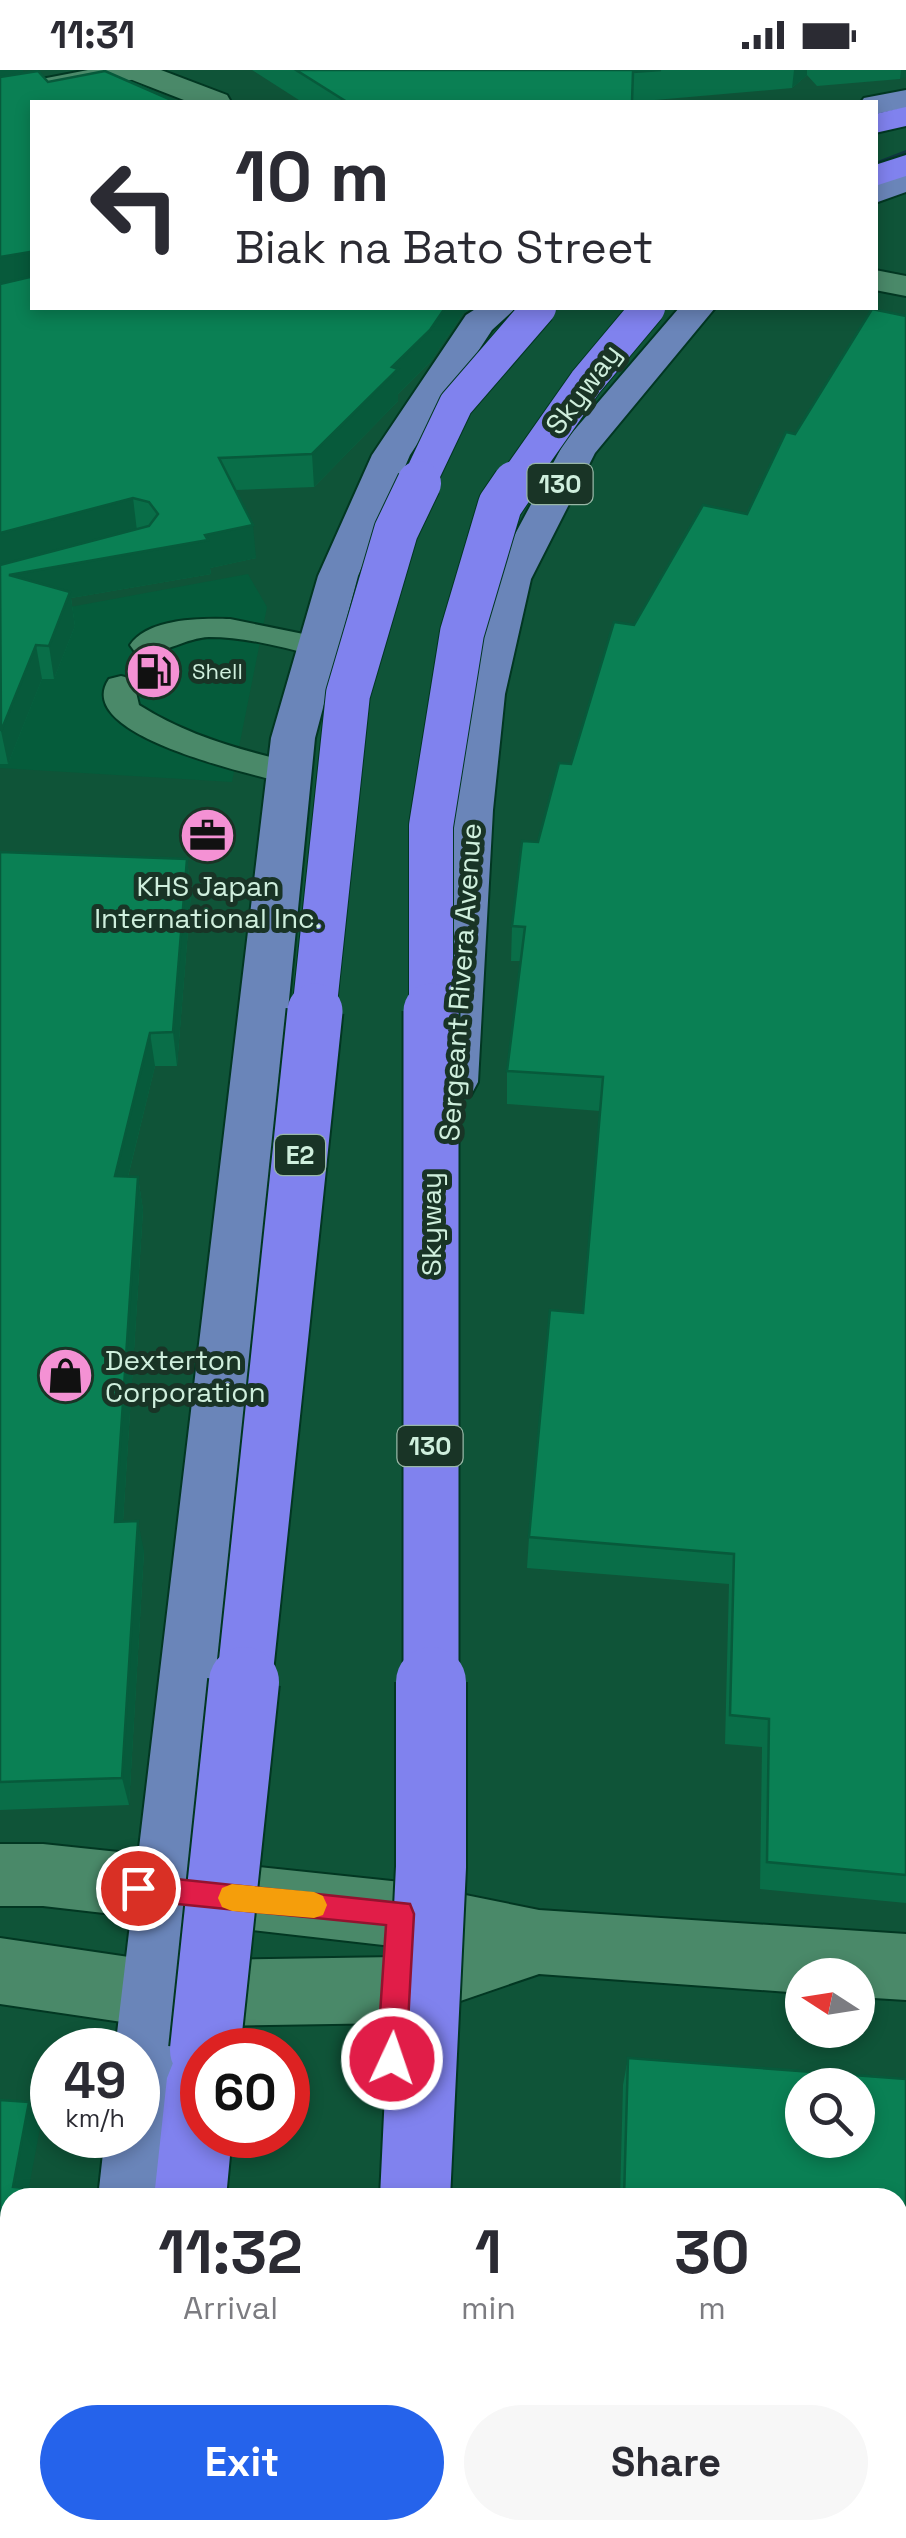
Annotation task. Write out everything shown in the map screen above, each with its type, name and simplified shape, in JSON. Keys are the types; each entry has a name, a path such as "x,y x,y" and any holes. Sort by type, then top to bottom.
{"highway":[{"path":"878,123 906,116"},
{"path":"878,175 906,164"},
{"name":"E2","path":"208,2028 348,694 396,531 456,404 537,310"},
{"name":"Skyway","path":"416,2188 431,1867 431,826 462,633 500,504 586,382 646,310"},
{"path":"191,2188 194,2158"}],"main road":[{"path":"878,104 906,99"},
{"path":"878,192 906,181"},
{"path":"135,2188 293,738 338,576 391,455 479,323 495,310"},
{"name":"Sergeant Rivera Avenue","path":"384,2188 470,810 484,694 511,579 578,449 695,310"}],"street":[{"path":"0,96 134,70 211,100"},
{"path":"878,281 906,286"},
{"path":"0,1874 43,1875 170,1892 400,1914 539,1942 906,1967"},
{"path":"0,1971 156,1994 396,1990 539,1942"}],"lane":[{"path":"146,646 171,630 204,628 244,630 316,646"},
{"path":"122,686 123,708 146,725 225,756 290,773"}],"shaded area":[{"path":"248,574 267,607 232,782 0,768 0,620"}],"building":[{"path":"296,70 661,70 633,72 632,100 344,100"},
{"path":"38,71 48,82 105,71 171,100 30,100 30,252 0,257 0,77"},
{"path":"30,277 30,310 444,310 430,330 392,367 398,369 312,454 219,458 253,525 205,535 208,540 9,575 70,592 49,646 36,645 1,731 0,565 149,526 158,514 149,502 133,498 0,533 0,284"},
{"path":"871,310 906,316 906,1875 767,1862 769,1719 730,1715 734,1554 529,1537 550,1310 583,1313 603,1077 507,1071 525,927 512,926 522,841 538,842 559,763 571,764 614,622 634,625 703,505 747,514 786,432 795,434"},
{"path":"0,852 187,859 173,1032 150,1033 115,1176 138,1177 115,1522 138,1521 122,1778 0,1782"},
{"path":"628,2058 785,2070 785,2158 875,2158 875,2077 906,2079 906,2188 624,2188"},
{"path":"0,2100 29,2102 13,2187 24,2188 0,2188"}],"waterway":[{"path":"878,166 906,154"}],"slow traffic":[{"path":"232,1898 314,1905"}],"place":[{"name":"Shell","path":"153,671"},
{"name":"KHS Japan International Inc.","path":"208,835"},
{"name":"Dexterton Corporation","path":"66,1376"}],"route":[{"path":"138,1888 400,1914 392,2059"}]}
